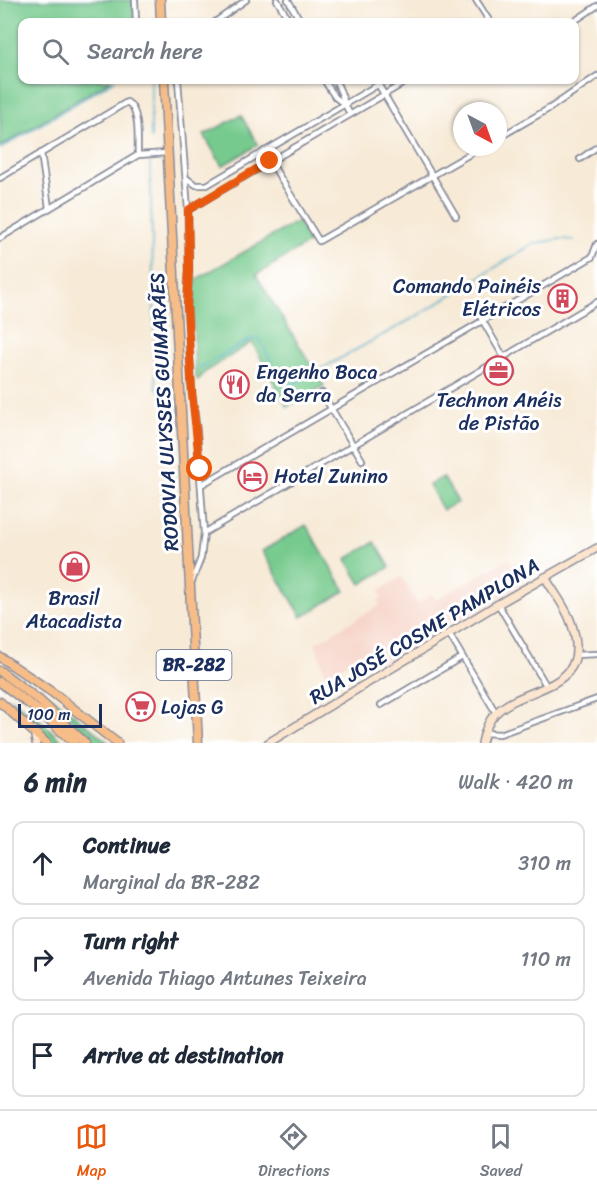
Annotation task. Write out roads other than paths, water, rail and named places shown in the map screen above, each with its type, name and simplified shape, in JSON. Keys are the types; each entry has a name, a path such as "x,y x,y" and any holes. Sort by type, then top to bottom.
{"highway":[{"path":"160,0 161,18"},
{"name":"RODOVIA ULYSSES GUIMARÃES","path":"164,84 198,743"},
{"path":"0,657 56,695 116,743"},
{"path":"0,672 40,701 85,743"},
{"path":"0,682 74,743"},
{"path":"0,688 23,699"},
{"path":"0,702 46,743"}],"main road":[{"name":"RUA JOSÉ COSME PAMPLONA","path":"268,743 498,604 597,548"},
{"path":"482,743 484,733 496,713 547,687 568,672 576,655 574,631 570,620 545,578"},
{"path":"34,730 36,743"}],"street":[{"path":"135,0 136,18"},
{"path":"220,18 246,0"},
{"path":"277,0 288,18"},
{"path":"288,0 299,18"},
{"path":"476,0 485,18"},
{"path":"579,18 595,7 597,15"},
{"path":"507,133 550,108 597,76"},
{"path":"178,84 188,210 187,306 204,533 201,558 189,586"},
{"path":"326,84 334,97 344,104 350,114"},
{"path":"338,84 343,92 344,104"},
{"path":"186,177 196,186 207,185 378,84 456,216"},
{"path":"188,210 401,84"},
{"path":"0,178 127,102 135,113 138,155"},
{"path":"580,159 597,147"},
{"path":"264,151 319,241 466,156"},
{"path":"41,153 49,208"},
{"path":"0,238 138,155 167,153"},
{"path":"201,485 592,257 597,244"},
{"path":"204,533 597,302"},
{"path":"472,304 513,373"},
{"path":"322,393 362,460"},
{"path":"498,604 547,687"},
{"path":"449,634 496,713"},
{"path":"576,655 597,654"},
{"path":"381,705 462,657"},
{"path":"484,733 500,734 597,699"}],"waterway":[{"path":"0,149 108,84"},
{"path":"151,84 151,139"},
{"path":"150,162 156,388 162,393 169,391"},
{"path":"199,368 251,339 259,339 283,383 294,384 417,316 533,244 559,239 574,240"}],"place":[{"name":"Comando Painéis Elétricos","path":"562,298"},
{"name":"Technon Anéis de Pistão","path":"499,370"},
{"name":"Engenho Boca da Serra","path":"235,384"},
{"name":"Hotel Zunino","path":"253,476"},
{"name":"Brasil Atacadista","path":"74,567"},
{"name":"Lojas G","path":"140,707"}]}
